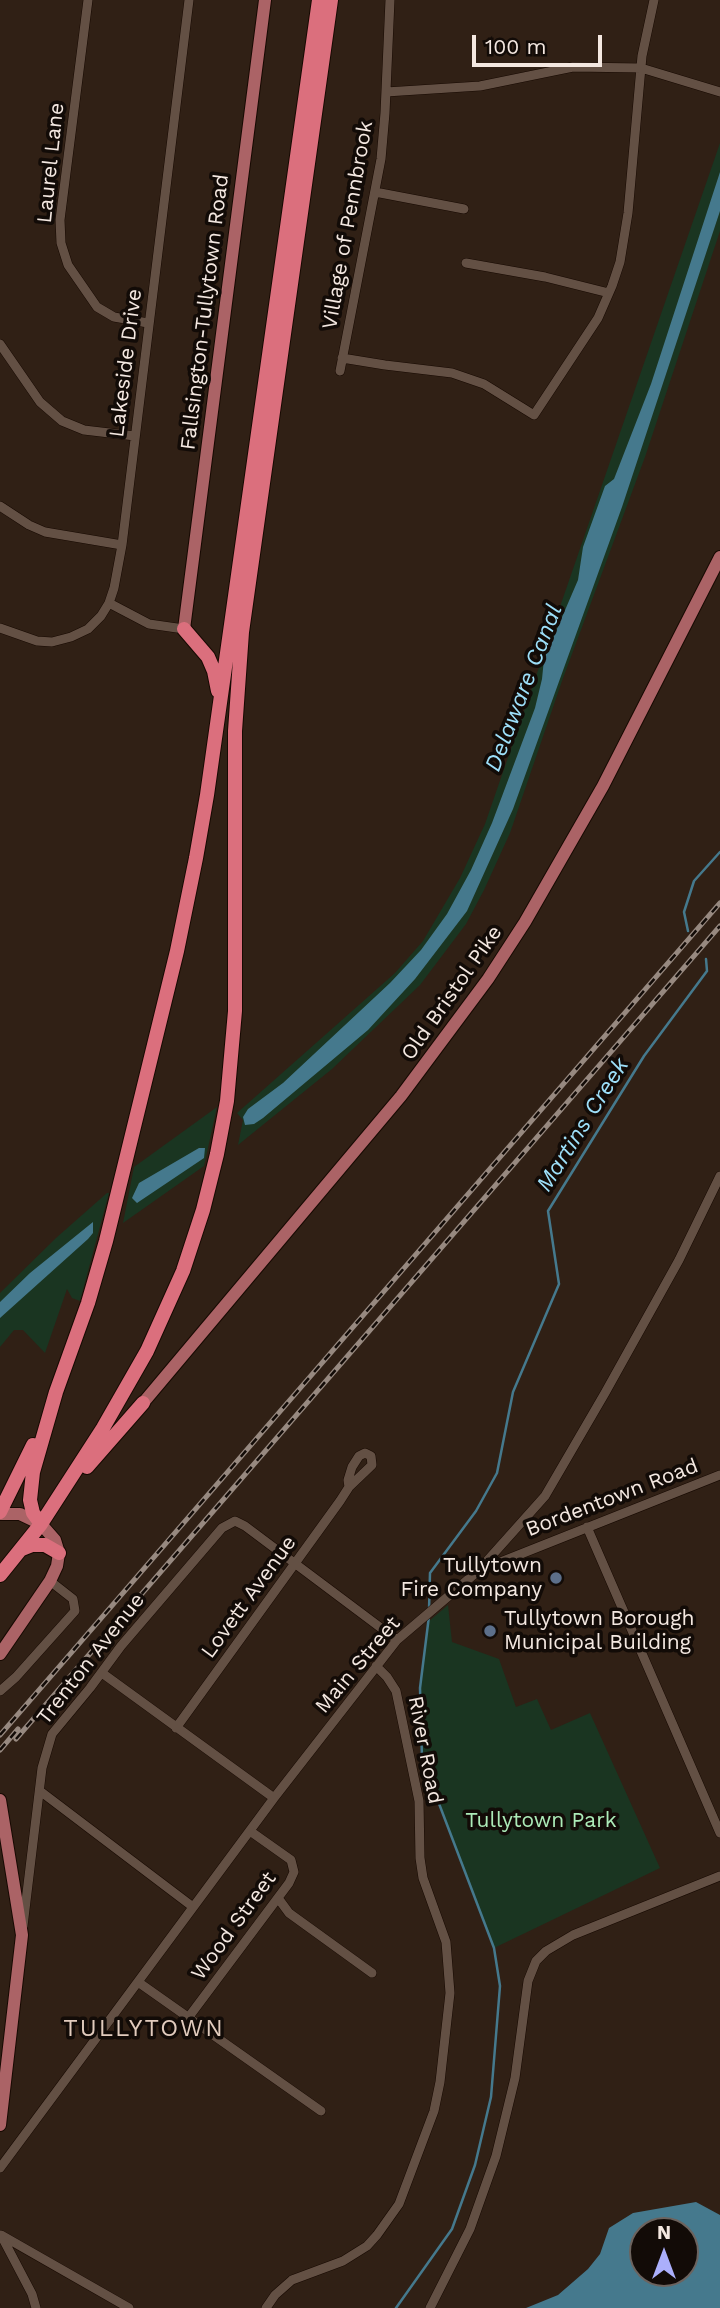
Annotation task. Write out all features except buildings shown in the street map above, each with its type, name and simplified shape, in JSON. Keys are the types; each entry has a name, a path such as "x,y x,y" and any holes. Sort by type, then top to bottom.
{"highway":[{"path":"41,1524 31,1506 30,1486 56,1392 98,1269 177,951 202,827 319,0"},
{"path":"0,1575 54,1505 147,1351 172,1298 203,1210 223,1128 235,1012 235,731 242,632 331,0"},
{"path":"184,629 200,645 211,664 219,708"},
{"path":"0,1513 56,1392"},
{"path":"54,1505 143,1403"},
{"path":"18,1552 24,1547 39,1545 51,1547 59,1553"}],"main road":[{"name":"Fallsington-Tullytown Road","path":"184,629 265,0"},
{"name":"Old Bristol Pike","path":"143,1403 415,1078 488,979 545,887 642,713 720,557"},
{"path":"0,1513 20,1514 41,1524 52,1534 59,1553 50,1581 0,1654"},
{"path":"0,1800 22,1935 0,2125"}],"street":[{"name":"Laurel Lane","path":"88,0 60,220 61,243 68,265 97,307 114,317 148,323"},
{"name":"Lakeside Drive","path":"0,628 27,640 61,640 88,629 101,617 109,603 121,545 189,0"},
{"name":"Village of Pennbrook","path":"390,0 381,159 342,358 452,373 484,384 534,415 598,318 609,293 624,240 641,68 654,0"},
{"path":"386,92 480,86 573,67 641,68 720,92"},
{"path":"375,192 464,209"},
{"path":"466,263 545,277 609,293"},
{"path":"0,344 43,405 62,421 85,430 135,436"},
{"path":"340,371 342,358"},
{"path":"0,506 14,517 45,532 121,545"},
{"path":"109,603 149,624 184,629"},
{"name":"Main Street","path":"0,2168 274,1798 397,1640 478,1571 528,1517 555,1481 679,1260 720,1176"},
{"name":"Bordentown Road","path":"478,1571 720,1475"},
{"name":"Lovett Avenue","path":"176,1728 349,1487"},
{"name":"Trenton Avenue","path":"22,1935 45,1751 52,1734 121,1646 230,1522 238,1522 295,1563"},
{"path":"587,1527 720,1833"},
{"path":"295,1563 397,1640"},
{"path":"0,1691 75,1611 73,1599 50,1581"},
{"name":"River Road","path":"265,2308 292,2280 343,2261 367,2246 399,2204 434,2111 440,2082 449,2020 446,1942 423,1878 419,1801 396,1690 376,1666"},
{"path":"102,1673 274,1798"},
{"path":"40,1791 194,1907"},
{"name":"Wood Street","path":"188,2018 289,1883 294,1872 293,1863 283,1852 250,1831"},
{"path":"430,2308 470,2229 496,2156 515,2078 528,1981 536,1961 545,1951 562,1940 720,1876"},
{"path":"278,1898 289,1913 372,1973"},
{"path":"138,1982 321,2111"},
{"path":"1,2234 32,2294 36,2308"},
{"path":"1,2234 129,2308"}],"green space":[{"path":"720,143 720,231 645,457 562,681 510,833 484,890 466,924 420,985 332,1069 238,1145 243,1120 237,1113 395,973 423,941 460,878 485,824"},
{"path":"217,1107 204,1166 123,1223 134,1167"},
{"path":"107,1193 80,1301 72,1298 67,1289 45,1353 23,1330 14,1330 0,1347 0,1293"},
{"name":"Tullytown Park","path":"448,1605 452,1642 499,1659 516,1707 537,1699 551,1730 590,1713 660,1868 494,1948 422,1759 420,1688 428,1622"}],"water":[{"path":"720,172 720,211 622,507 513,809 467,911 415,979 368,1030 263,1118 254,1124 245,1125 243,1117 248,1109 283,1083 390,983 421,950 447,914 471,870 492,823 535,708 544,659 578,580 583,547 605,486 614,479 651,384"},
{"path":"199,1148 205,1148 204,1158 137,1203 132,1198 139,1183"},
{"path":"93,1222 93,1233 88,1239 0,1318 0,1302 30,1273"},
{"path":"696,2202 720,2215 720,2308 526,2308 558,2295 588,2269 600,2254 609,2228 633,2213"}],"waterway":[{"name":"Martins Creek","path":"688,931 684,912 694,881 720,852"},
{"name":"Martins Creek","path":"429,1610 430,1573 476,1511 497,1473 513,1392 559,1284 548,1211 644,1056 707,971 706,959"},
{"name":"Martins Creek","path":"396,2308 452,2229 475,2165 491,2097 500,1986 494,1948 422,1759 420,1688 429,1616"}],"railway":[{"path":"0,1735 720,903"},
{"path":"16,1739 720,926"},
{"path":"0,1750 18,1729"}],"place":[{"name":"Tullytown Fire Company","path":"556,1578"},
{"name":"Tullytown Borough Municipal Building","path":"490,1631"}],"district":[{"name":"TULLYTOWN","path":"144,2029"}],"water label":[{"name":"Delaware Canal","path":"524,688"}]}
